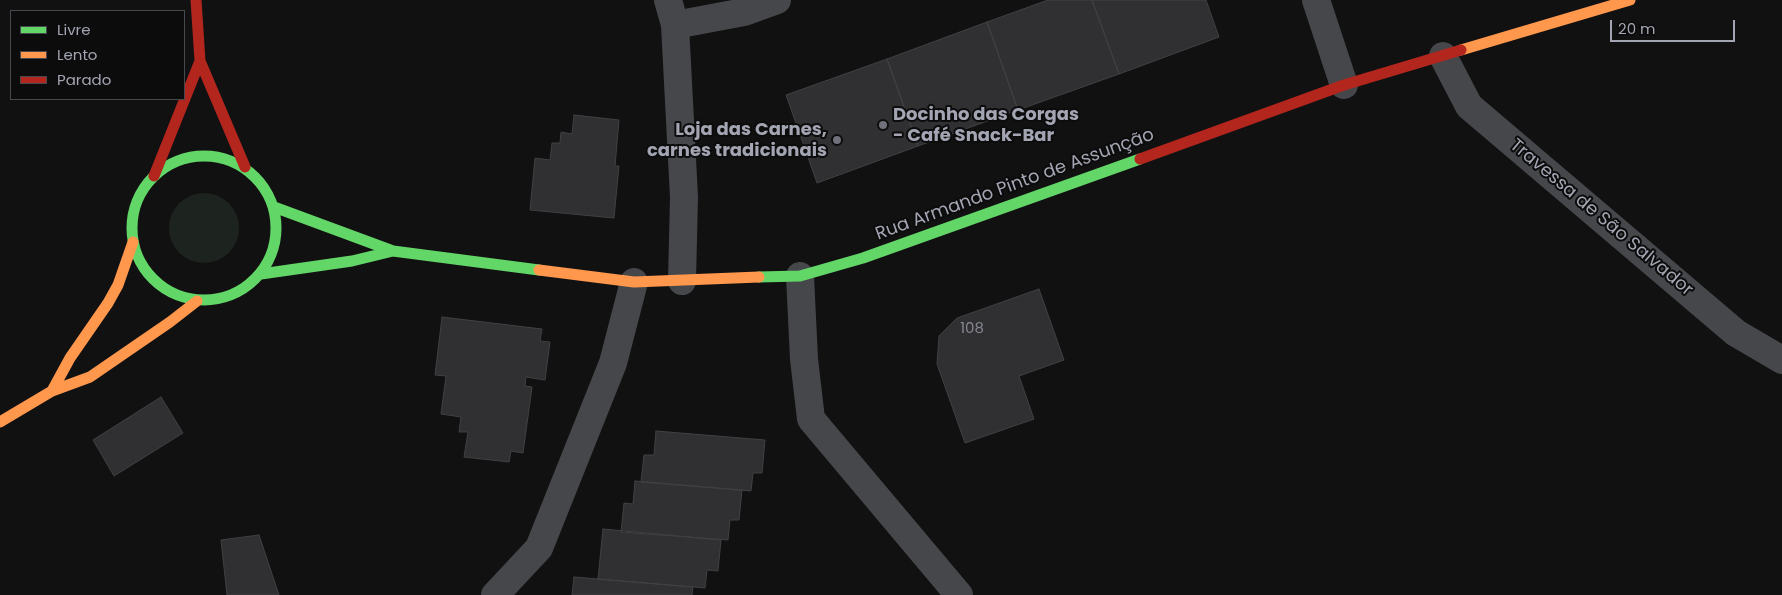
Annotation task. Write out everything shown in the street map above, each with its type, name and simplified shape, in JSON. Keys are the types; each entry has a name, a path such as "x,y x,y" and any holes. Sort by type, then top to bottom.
{"street":[{"path":"196,0 200,61 246,167"},
{"path":"682,281 684,197 671,13 744,12 777,0"},
{"path":"1316,0 1344,85"},
{"name":"Rua Armando Pinto de Assunção","path":"274,207 393,251 634,282 800,276 864,258 1010,207 1344,85 1630,0"},
{"name":"Travessa de São Salvador","path":"1443,56 1469,106 1736,334 1782,360"},
{"path":"185,98 200,61"},
{"path":"154,176 174,161 198,155 223,157 246,167 263,184 274,207 276,239 272,254 261,274 243,290 221,299 198,301 175,294 156,282 141,263 133,242 132,218 139,196 154,176 184,100"},
{"path":"52,392 70,358 118,285 133,242"},
{"name":"Rua Armando Pinto de Assunção","path":"261,274 352,261 393,251"},
{"path":"800,276 804,359 811,419 959,595"},
{"path":"496,595 539,548 613,363 634,282"},
{"path":"0,422 52,392 90,377 198,301"}],"shaded area":[{"path":"211,193 224,199 233,208 237,214 239,228 237,242 229,253 218,261 197,263 190,261 179,253 171,242 169,221 171,214 179,203 190,195"}],"building":[{"path":"1048,0 1092,0 1119,74 1018,110 987,22"},
{"path":"1092,0 1206,0 1219,37 1119,74"},
{"path":"987,22 1018,110 918,146 887,59"},
{"path":"887,59 918,146 817,183 786,95"},
{"path":"574,115 619,120 615,166 619,166 614,218 530,210 535,158 550,160 552,143 560,143 561,132 572,134"},
{"path":"1039,289 1064,360 1019,376 1034,419 965,443 937,364 939,336 957,318"},
{"path":"442,317 542,329 540,341 550,342 545,380 526,377 525,386 532,387 523,453 511,451 509,462 464,457 468,432 459,432 461,417 441,414 446,376 435,375"},
{"path":"161,397 183,433 114,476 93,440"},
{"path":"656,431 765,440 762,473 753,473 751,491 641,482 644,455 654,455"},
{"path":"635,481 742,490 739,520 730,520 728,540 621,532 624,503 633,504"},
{"path":"603,529 721,540 718,571 707,570 705,588 598,579"},
{"path":"259,535 279,595 227,595 221,540"},
{"path":"574,577 693,587 692,595 572,595"}],"traffic: fast":[{"path":"204,156 232,161 255,177 271,200 276,228 271,256 255,279 232,295 204,300 176,295 153,279 137,256 132,228 137,200 153,177 176,161 204,156"},
{"path":"759,277 800,276 863,258 1140,159"},
{"path":"274,207 393,251 539,270"},
{"path":"261,274 352,261 393,251"}],"traffic: slow":[{"path":"1461,50 1630,0"},
{"path":"52,391 70,358 108,303 118,285 133,242"},
{"path":"539,270 634,282 759,277"},
{"path":"0,422 52,391 90,377 197,301"}],"traffic: jam":[{"path":"196,0 200,61 245,167"},
{"path":"1140,159 1344,85 1461,50"},
{"path":"185,98 200,61"},
{"path":"154,176 184,100"}],"place":[{"name":"Docinho das Corgas - Café Snack-Bar","path":"883,125"},
{"name":"Loja das Carnes, carnes tradicionais","path":"837,140"}]}
